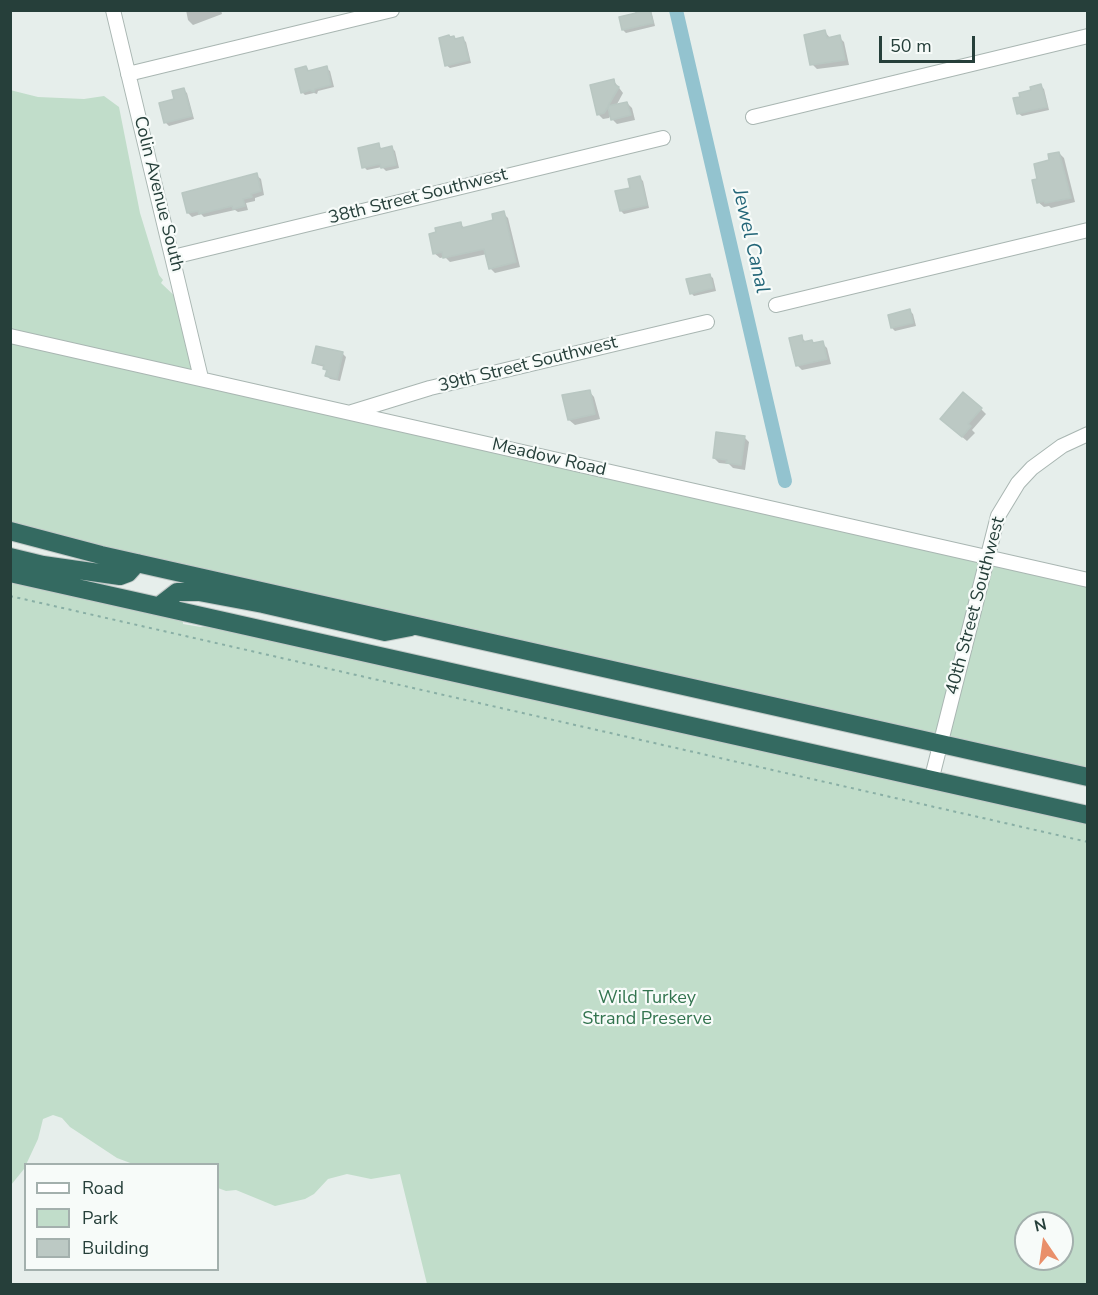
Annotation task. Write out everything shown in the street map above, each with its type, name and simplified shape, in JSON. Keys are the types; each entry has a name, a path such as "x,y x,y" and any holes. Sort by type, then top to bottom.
{"highway":[{"path":"10,531 137,563 1088,777"},
{"path":"10,557 43,565 120,576 128,573 137,563"},
{"path":"10,573 1088,816"},
{"path":"159,606 177,592 192,592 263,604 385,632 418,625"}],"street":[{"name":"Colin Avenue South","path":"113,10 201,378"},
{"path":"128,74 392,10"},
{"path":"753,117 1088,36"},
{"name":"38th Street Southwest","path":"173,257 663,138"},
{"path":"776,305 1088,230"},
{"name":"39th Street Southwest","path":"350,412 430,388 707,322"},
{"name":"Meadow Road","path":"10,336 1088,580"},
{"name":"40th Street Southwest","path":"931,781 998,516 1018,483 1047,455 1088,434"}],"path":[{"path":"10,596 1088,842"}],"green space":[{"path":"10,90 38,97 84,99 104,96 119,107 140,213 159,275 163,280 161,283 183,304 199,386 1087,578 1087,769 423,617 418,618 140,556 137,553 135,555 11,524"},
{"name":"Wild Turkey Strand Preserve","path":"11,580 155,613 158,616 161,614 183,619 183,624 213,626 1087,823 1087,1284 427,1284 400,1174 371,1179 347,1174 328,1179 314,1194 305,1199 275,1206 236,1190 226,1191 219,1188 219,1163 130,1163 117,1158 70,1127 62,1118 53,1115 43,1119 38,1139 27,1163 24,1163 24,1169 11,1185"}],"building":[{"path":"636,10 650,10 653,23 622,30 619,17 636,13"},
{"path":"825,30 827,38 840,35 845,60 810,65 804,35"},
{"path":"454,36 455,39 463,37 469,60 445,66 439,38"},
{"path":"306,66 308,71 327,66 331,85 315,89 314,92 310,90 301,93 295,69"},
{"path":"614,79 615,85 619,87 608,106 627,102 631,115 611,120 608,107 604,113 597,115 590,85"},
{"path":"1041,84 1047,107 1017,114 1013,98 1020,97 1019,93 1031,90 1030,87"},
{"path":"184,88 192,116 164,123 159,103 174,99 172,91"},
{"path":"379,143 380,149 392,146 396,165 381,168 380,164 362,168 358,148"},
{"path":"1059,152 1071,198 1037,203 1032,180 1037,179 1034,164 1049,160 1048,154"},
{"path":"257,173 261,191 251,194 252,197 243,199 245,206 233,209 232,206 199,214 198,211 187,213 182,193"},
{"path":"640,176 647,205 620,211 615,191 630,188 628,179"},
{"path":"504,211 516,262 489,269 484,249 443,258 442,252 433,254 429,234 436,232 435,228 461,222 462,228 493,220 492,214"},
{"path":"710,274 713,288 690,294 686,279"},
{"path":"910,309 913,323 891,328 888,315"},
{"path":"802,335 803,342 823,341 827,359 796,366 789,338"},
{"path":"316,346 343,352 337,379 325,376 327,370 323,369 324,365 312,363"},
{"path":"590,390 595,414 568,420 562,395"},
{"path":"963,392 982,408 968,424 971,426 962,437 940,419"},
{"path":"716,432 745,436 741,465 713,458"}],"waterway":[{"name":"Jewel Canal","path":"676,10 785,481"}]}
